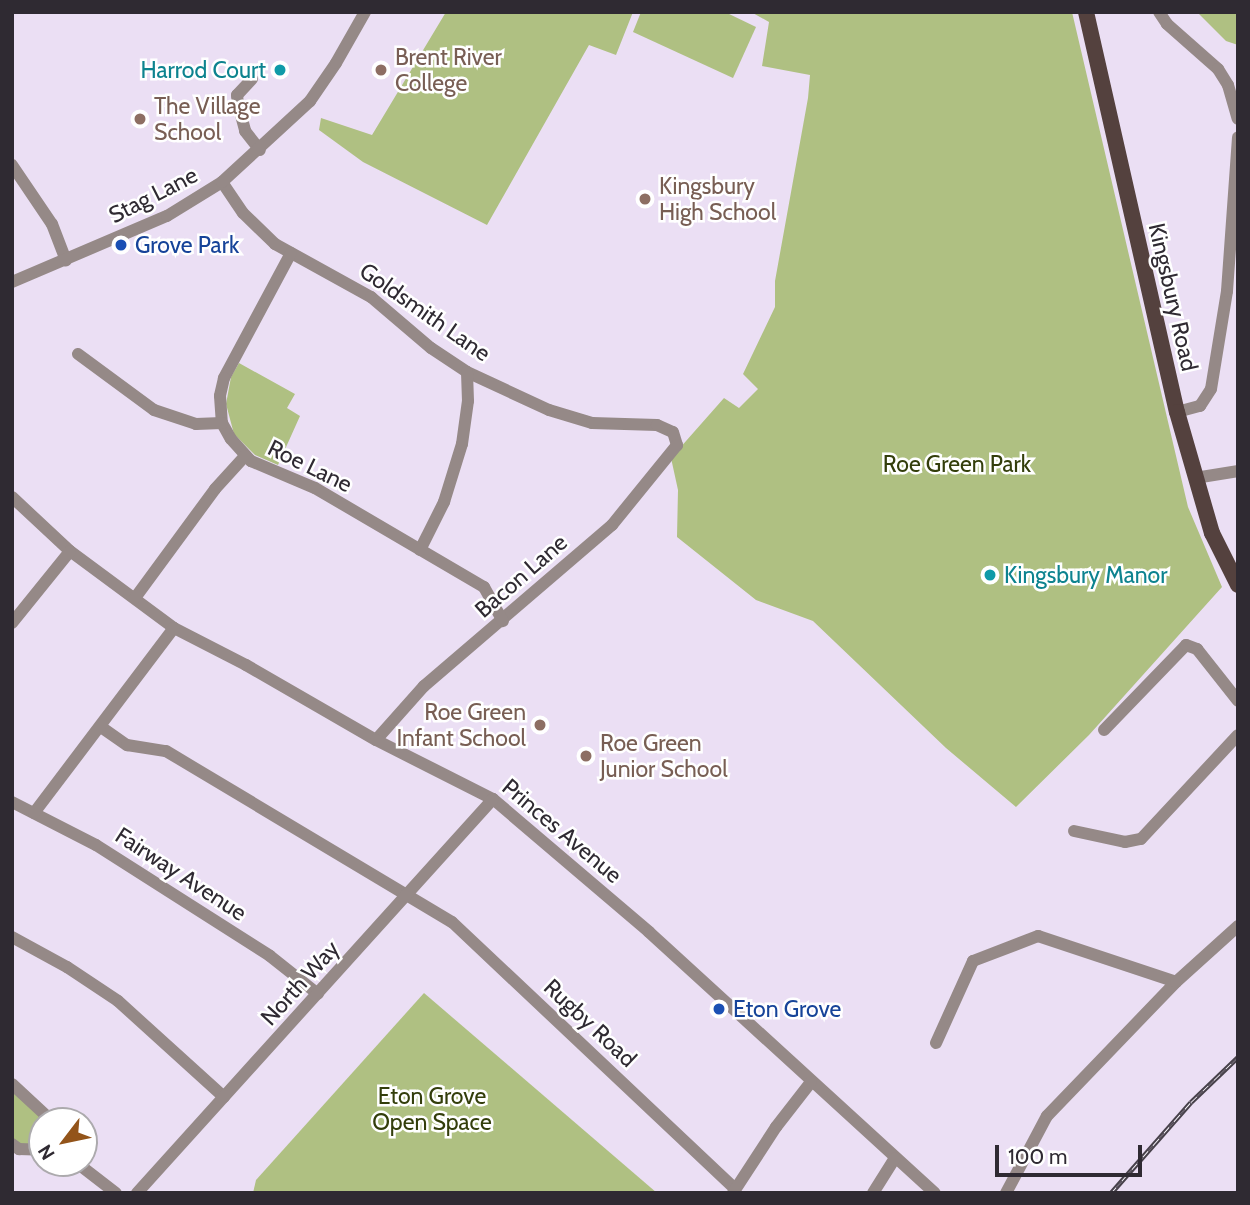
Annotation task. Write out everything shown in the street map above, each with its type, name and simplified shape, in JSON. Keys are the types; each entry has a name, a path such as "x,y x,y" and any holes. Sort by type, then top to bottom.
{"main road":[{"name":"Kingsbury Road","path":"1086,12 1177,412 1212,533 1238,586"}],"street":[{"name":"Stag Lane","path":"12,282 178,211 222,182 260,150 320,88 365,12"},
{"path":"1159,12 1167,24 1218,69 1227,85 1238,118"},
{"path":"252,79 237,94 237,104 245,131 260,150"},
{"path":"1177,412 1200,406 1207,399 1233,282 1238,136"},
{"path":"12,164 52,223 66,260"},
{"name":"Goldsmith Lane","path":"222,182 257,228 291,253 371,297 431,348 467,372 549,410 592,423 657,425 673,432"},
{"path":"78,354 154,410 196,424 222,423 220,396 224,378 291,253"},
{"path":"420,550 444,502 462,444 468,401 467,372"},
{"name":"Roe Lane","path":"222,423 245,456 315,488 484,587 503,621"},
{"name":"Bacon Lane","path":"376,740 424,686 612,525 677,445 673,432"},
{"path":"135,598 215,489 245,456"},
{"path":"1195,478 1238,471"},
{"name":"Princes Avenue","path":"12,497 71,551 174,628 246,664 376,740 493,799 649,932 934,1193"},
{"path":"12,624 71,551"},
{"path":"34,813 174,628"},
{"path":"1104,730 1186,645 1198,649 1238,701"},
{"name":"Rugby Road","path":"101,727 128,745 166,751 452,922 734,1191"},
{"path":"1074,831 1125,842 1141,839 1238,734"},
{"name":"North Way","path":"137,1193 493,799"},
{"name":"Fairway Avenue","path":"12,802 96,845 270,957 318,994"},
{"path":"1006,1193 1047,1116 1176,982 1238,926"},
{"path":"936,1043 972,961 1038,936 1176,982"},
{"path":"12,937 67,967 118,1001 224,1097"},
{"path":"734,1191 776,1127 811,1082"},
{"path":"12,1084 37,1107"},
{"path":"12,1144 19,1149 28,1149"},
{"path":"873,1193 895,1158"},
{"path":"95,1177 116,1193"}],"green space":[{"path":"446,12 633,12 616,55 589,45 487,225 363,162 319,130 321,118 372,135"},
{"path":"641,12 725,12 756,27 733,78 633,32"},
{"name":"Roe Green Park","path":"751,12 1072,12 1188,507 1222,587 1089,735 1016,807 946,748 813,621 756,600 677,537 678,490 671,458 724,398 739,408 758,389 743,374 775,307 775,281 808,98 810,75 762,66 769,22"},
{"path":"1197,12 1238,12 1238,45 1226,41"},
{"path":"239,363 295,394 287,408 300,416 278,465 255,455 234,434 226,404 231,377"},
{"name":"Eton Grove Open Space","path":"424,993 657,1193 253,1193 256,1180"},
{"path":"12,1090 31,1107 28,1107 28,1144 20,1144 12,1139"}],"railway":[{"path":"1111,1193 1191,1102 1238,1057"}],"place":[{"name":"Harrod Court","path":"280,70"},
{"name":"Brent River College","path":"381,70"},
{"name":"The Village School","path":"140,119"},
{"name":"Kingsbury High School","path":"645,199"},
{"name":"Grove Park","path":"121,245"},
{"name":"Kingsbury Manor","path":"990,575"},
{"name":"Roe Green Infant School","path":"540,725"},
{"name":"Roe Green Junior School","path":"586,756"},
{"name":"Eton Grove","path":"719,1009"}]}
